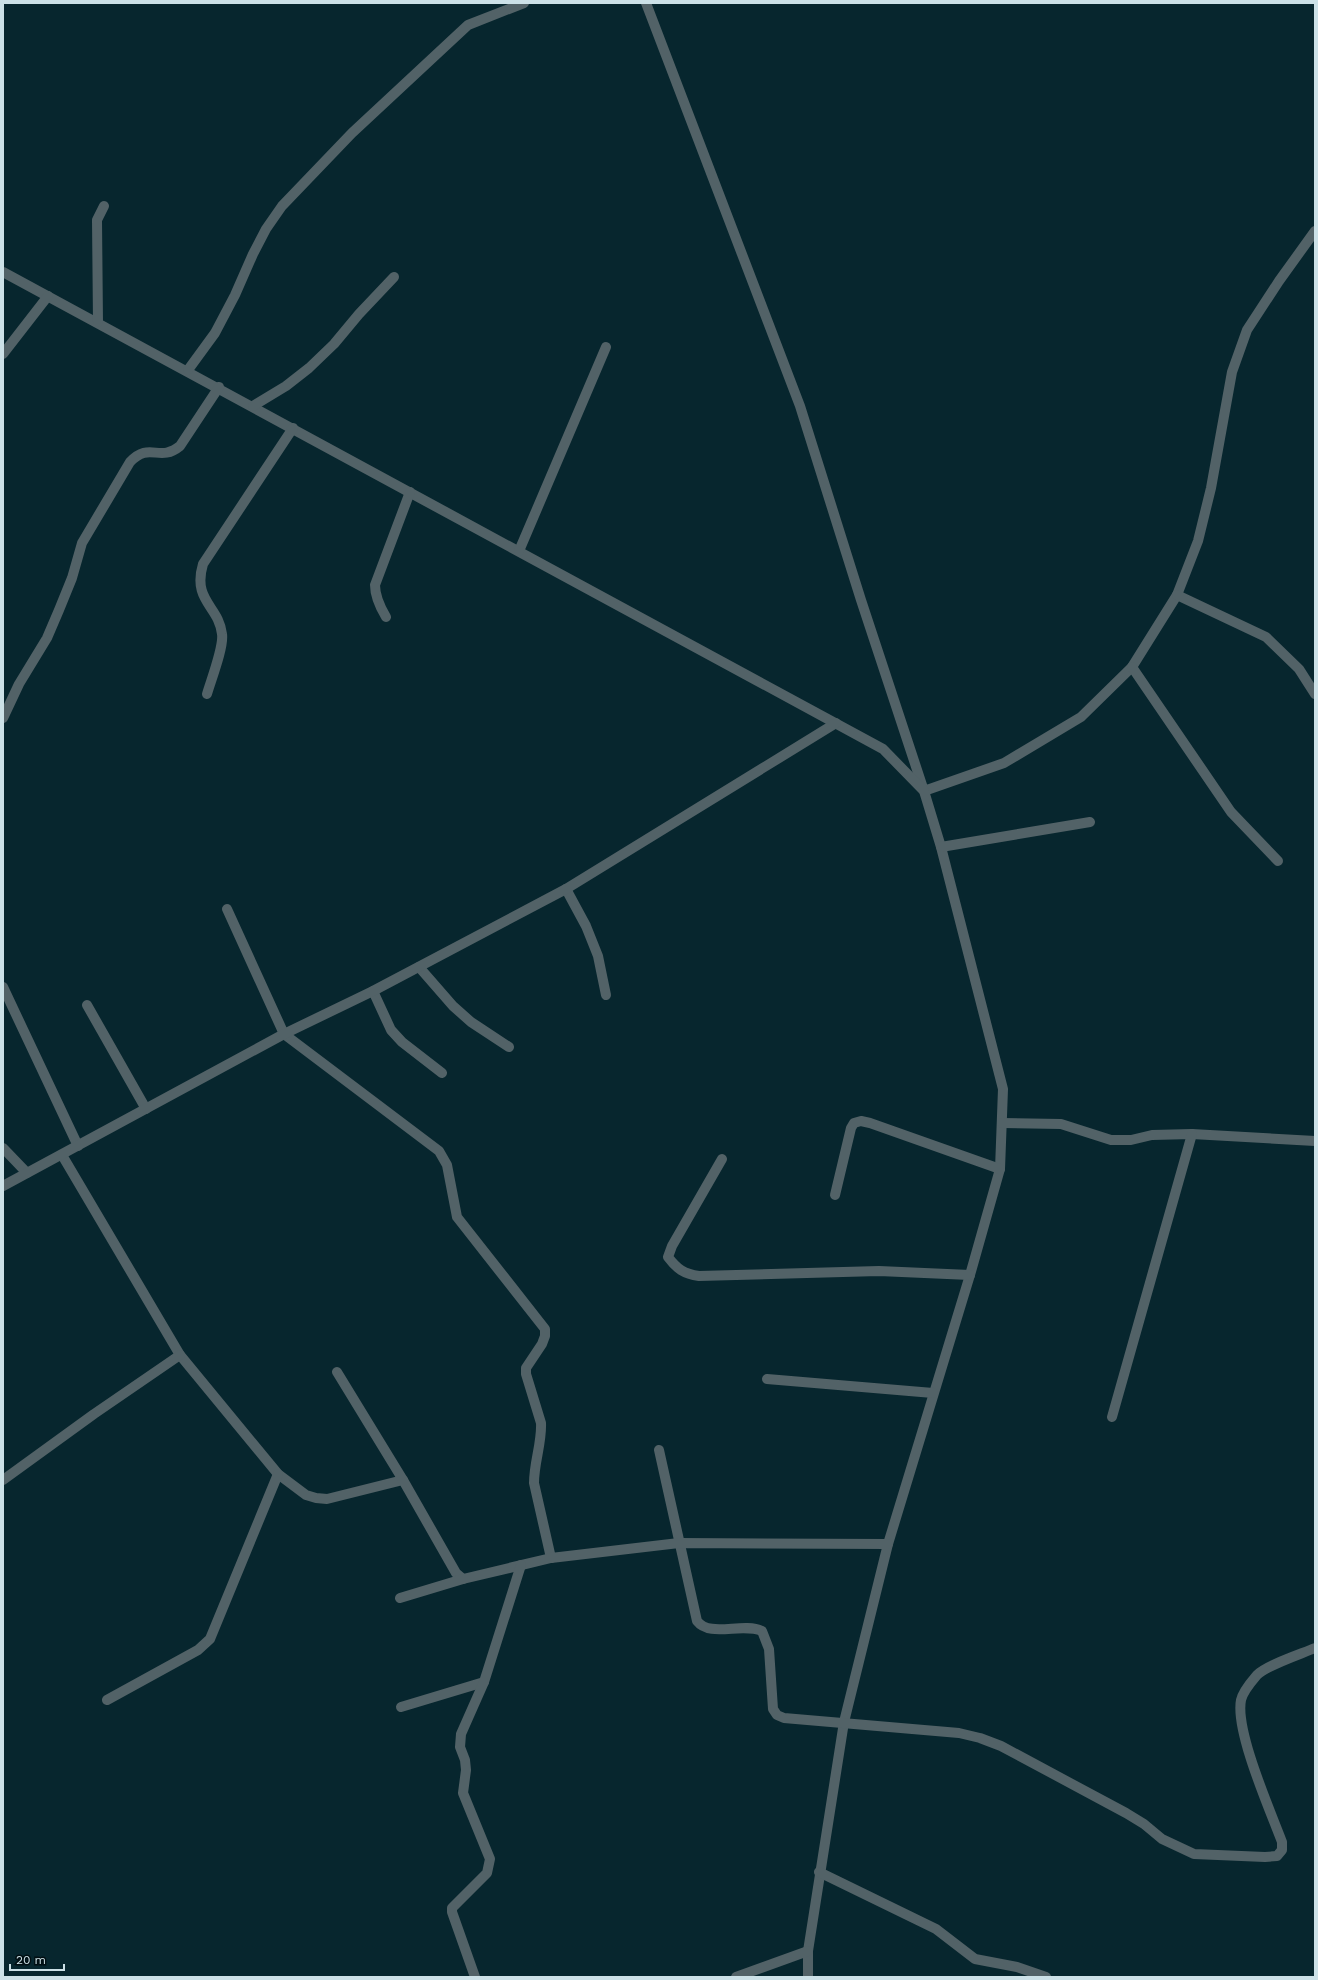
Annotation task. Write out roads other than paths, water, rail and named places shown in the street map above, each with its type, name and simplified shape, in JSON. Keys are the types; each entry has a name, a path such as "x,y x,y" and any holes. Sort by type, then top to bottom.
{"street":[{"path":"188,370 215,333 235,295 256,248 282,206 352,133 468,25 524,3"},
{"path":"646,3 800,406 861,600 942,847 1003,1089 1000,1169 970,1275 888,1544 844,1722 819,1872 808,1952 808,1977"},
{"path":"98,322 97,220 104,206"},
{"path":"924,791 1010,760 1081,717 1132,667 1177,595 1198,541 1211,488 1232,372 1247,330 1279,280 1315,231"},
{"path":"3,272 188,370 883,749 924,791"},
{"path":"253,406 286,386 309,368 334,344 359,314 394,277"},
{"path":"3,354 48,296"},
{"path":"519,551 606,347"},
{"path":"3,718 19,684 53,624 72,578 82,543 130,462 136,455 143,452 166,454 180,446 219,387"},
{"path":"207,694 222,635 218,621 206,602 201,589 199,576 203,564 293,428"},
{"path":"386,617 375,592 375,585 410,492"},
{"path":"1177,595 1266,637 1299,668 1315,694"},
{"path":"1132,667 1231,812 1278,860"},
{"path":"3,1186 284,1034 373,991 566,889 836,723"},
{"path":"942,847 1090,822"},
{"path":"566,889 586,926 598,956 606,994"},
{"path":"227,909 284,1034 440,1151 447,1165 457,1217 545,1329 545,1336 542,1344 526,1368 526,1374 542,1423 542,1431 534,1471 534,1483 551,1558"},
{"path":"419,967 453,1006 471,1022 509,1047"},
{"path":"3,987 78,1146"},
{"path":"373,991 391,1030 402,1042 442,1073"},
{"path":"87,1005 146,1109"},
{"path":"835,1196 851,1128 854,1123 860,1121 870,1123 1000,1169"},
{"path":"1002,1123 1061,1124 1111,1140 1131,1140 1152,1135 1192,1134 1315,1141"},
{"path":"1112,1417 1192,1134"},
{"path":"3,1148 27,1173"},
{"path":"62,1155 180,1355 278,1474 296,1490 306,1495 326,1499 403,1480"},
{"path":"722,1159 668,1257 676,1268 688,1274 699,1276 879,1271 970,1275"},
{"path":"3,1480 94,1414 180,1355"},
{"path":"337,1372 403,1480 456,1572 463,1579"},
{"path":"767,1379 933,1393"},
{"path":"659,1450 697,1621 701,1627 708,1629 747,1627 762,1631 769,1649 773,1709 777,1715 784,1718 959,1733 980,1738 1001,1746 1126,1813 1144,1824 1162,1839 1194,1854 1264,1857 1277,1856 1282,1850 1282,1842 1246,1741 1240,1714 1241,1699 1248,1685 1259,1673 1315,1648"},
{"path":"107,1700 198,1650 210,1639 278,1474"},
{"path":"400,1598 463,1579 551,1558 679,1543 888,1544"},
{"path":"475,1977 452,1912 454,1904 487,1873 490,1866 490,1859 463,1793 466,1770 460,1741 461,1734 484,1682 522,1565"},
{"path":"401,1707 484,1682"},
{"path":"819,1872 936,1929 975,1959 1017,1967 1046,1977"},
{"path":"736,1977 808,1952"}]}
